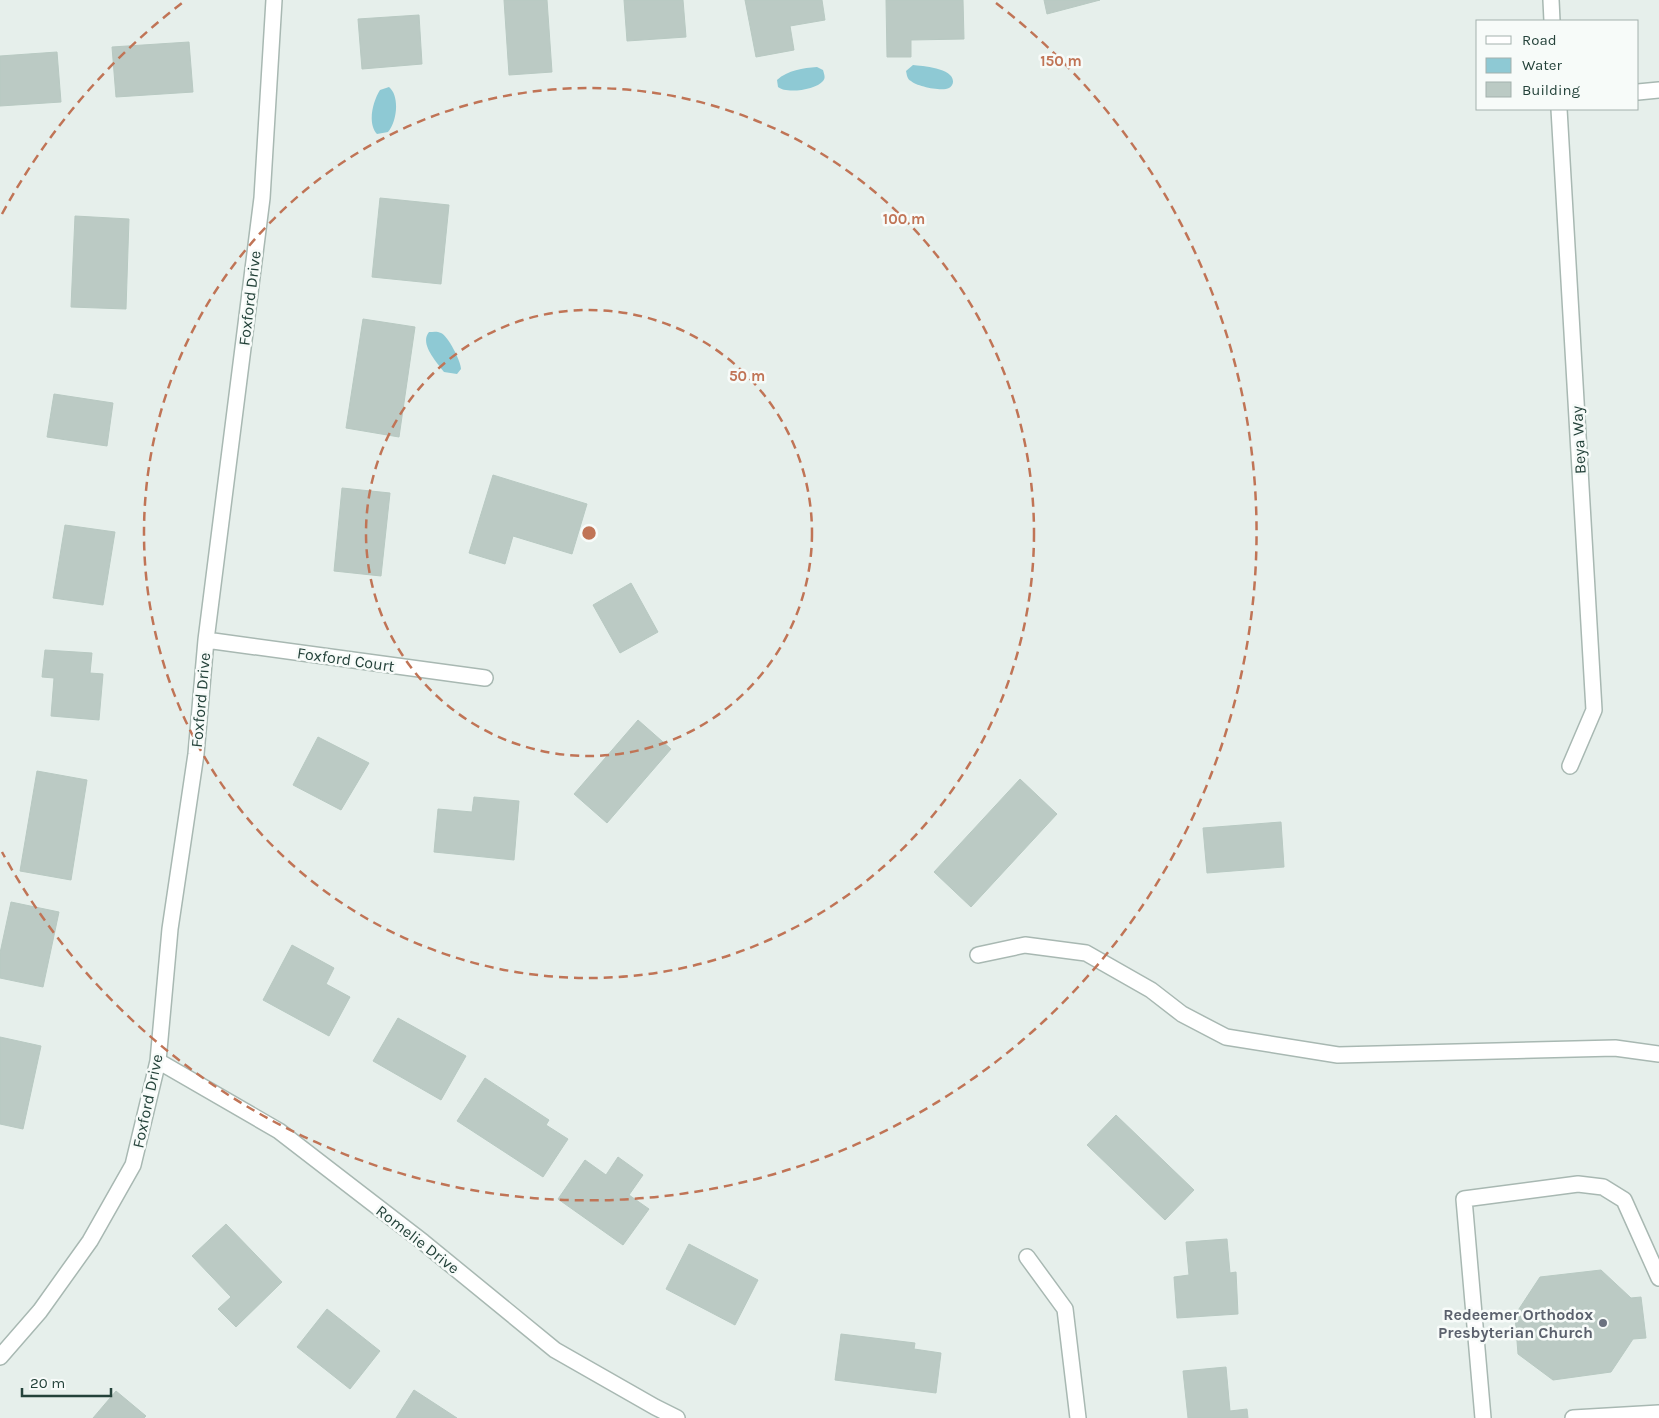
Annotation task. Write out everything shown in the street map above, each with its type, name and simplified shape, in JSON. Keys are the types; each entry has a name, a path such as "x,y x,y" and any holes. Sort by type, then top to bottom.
{"street":[{"name":"Foxford Drive","path":"0,1357 40,1311 90,1241 133,1165 158,1060 170,929 196,754 206,640 262,198 274,0"},
{"path":"1551,0 1552,20"},
{"path":"1639,92 1659,90"},
{"name":"Beya Way","path":"1559,110 1594,710 1570,766"},
{"name":"Foxford Court","path":"206,640 485,678"},
{"path":"978,955 1026,945 1086,953 1151,990 1182,1014 1226,1038 1338,1055 1614,1048 1659,1054"},
{"name":"Romelie Drive","path":"158,1060 279,1130 423,1242 554,1350 677,1418"},
{"path":"1483,1418 1464,1199 1578,1184 1603,1188 1624,1200 1659,1278"},
{"path":"1027,1257 1065,1309 1078,1418"},
{"path":"1573,1418 1659,1413"}],"water":[{"path":"913,65 943,71 952,77 952,85 949,88 941,89 929,88 914,83 907,77 906,71"},
{"path":"817,67 823,70 824,80 814,87 794,91 778,87 777,80 786,74 801,69"},
{"path":"389,87 395,96 396,103 394,122 388,132 377,134 372,124 373,106 380,90"},
{"path":"429,332 441,333 450,344 457,355 461,369 457,374 444,372 434,358 426,342"}],"building":[{"path":"504,0 547,0 552,72 509,75"},
{"path":"624,0 683,0 686,37 627,41"},
{"path":"745,0 822,0 825,20 790,26 794,50 756,57"},
{"path":"886,0 963,0 964,39 911,40 911,57 887,57"},
{"path":"1044,0 1100,0 1047,14"},
{"path":"419,15 422,64 362,69 358,19"},
{"path":"189,42 193,92 116,97 112,47"},
{"path":"57,52 61,102 0,106 0,56"},
{"path":"380,198 449,205 441,284 372,277"},
{"path":"75,216 129,219 126,309 71,307"},
{"path":"363,319 415,327 399,437 346,428"},
{"path":"54,394 113,403 107,446 47,437"},
{"path":"493,475 587,504 572,554 513,536 505,564 469,553"},
{"path":"342,488 390,493 381,576 334,571"},
{"path":"65,525 115,532 103,605 53,598"},
{"path":"631,583 658,632 620,653 593,605"},
{"path":"45,650 92,653 90,673 103,674 99,720 51,716 54,678 42,677"},
{"path":"638,720 671,749 607,823 574,794"},
{"path":"318,737 369,763 341,810 293,785"},
{"path":"37,771 87,780 71,880 20,871"},
{"path":"1020,779 1057,814 971,907 934,872"},
{"path":"474,797 519,801 514,860 434,852 438,809 472,812"},
{"path":"1281,822 1284,867 1207,873 1203,828"},
{"path":"11,902 59,912 43,987 0,978 0,953"},
{"path":"292,945 334,968 326,984 350,997 329,1036 263,1000"},
{"path":"398,1018 466,1056 441,1100 373,1061"},
{"path":"0,1037 41,1046 23,1129 0,1124"},
{"path":"485,1078 549,1120 546,1125 568,1139 543,1177 457,1121"},
{"path":"1116,1115 1194,1190 1165,1220 1087,1145"},
{"path":"618,1157 643,1175 629,1195 649,1209 623,1245 558,1199 585,1160 606,1175"},
{"path":"226,1224 282,1282 236,1327 218,1309 231,1297 192,1256"},
{"path":"1227,1239 1230,1273 1236,1272 1238,1314 1177,1318 1174,1277 1189,1275 1186,1242"},
{"path":"689,1244 758,1280 735,1325 666,1289"},
{"path":"1601,1270 1631,1298 1641,1297 1646,1338 1633,1339 1611,1372 1553,1380 1518,1354 1515,1315 1540,1277"},
{"path":"327,1309 380,1351 350,1389 297,1347"},
{"path":"841,1334 915,1343 914,1349 941,1353 936,1393 835,1380"},
{"path":"1226,1367 1230,1411 1247,1409 1248,1418 1188,1418 1183,1371"},
{"path":"414,1390 457,1418 396,1418"},
{"path":"116,1391 146,1416 144,1418 93,1418"}],"place":[{"name":"Redeemer Orthodox Presbyterian Church","path":"1603,1323"}]}
